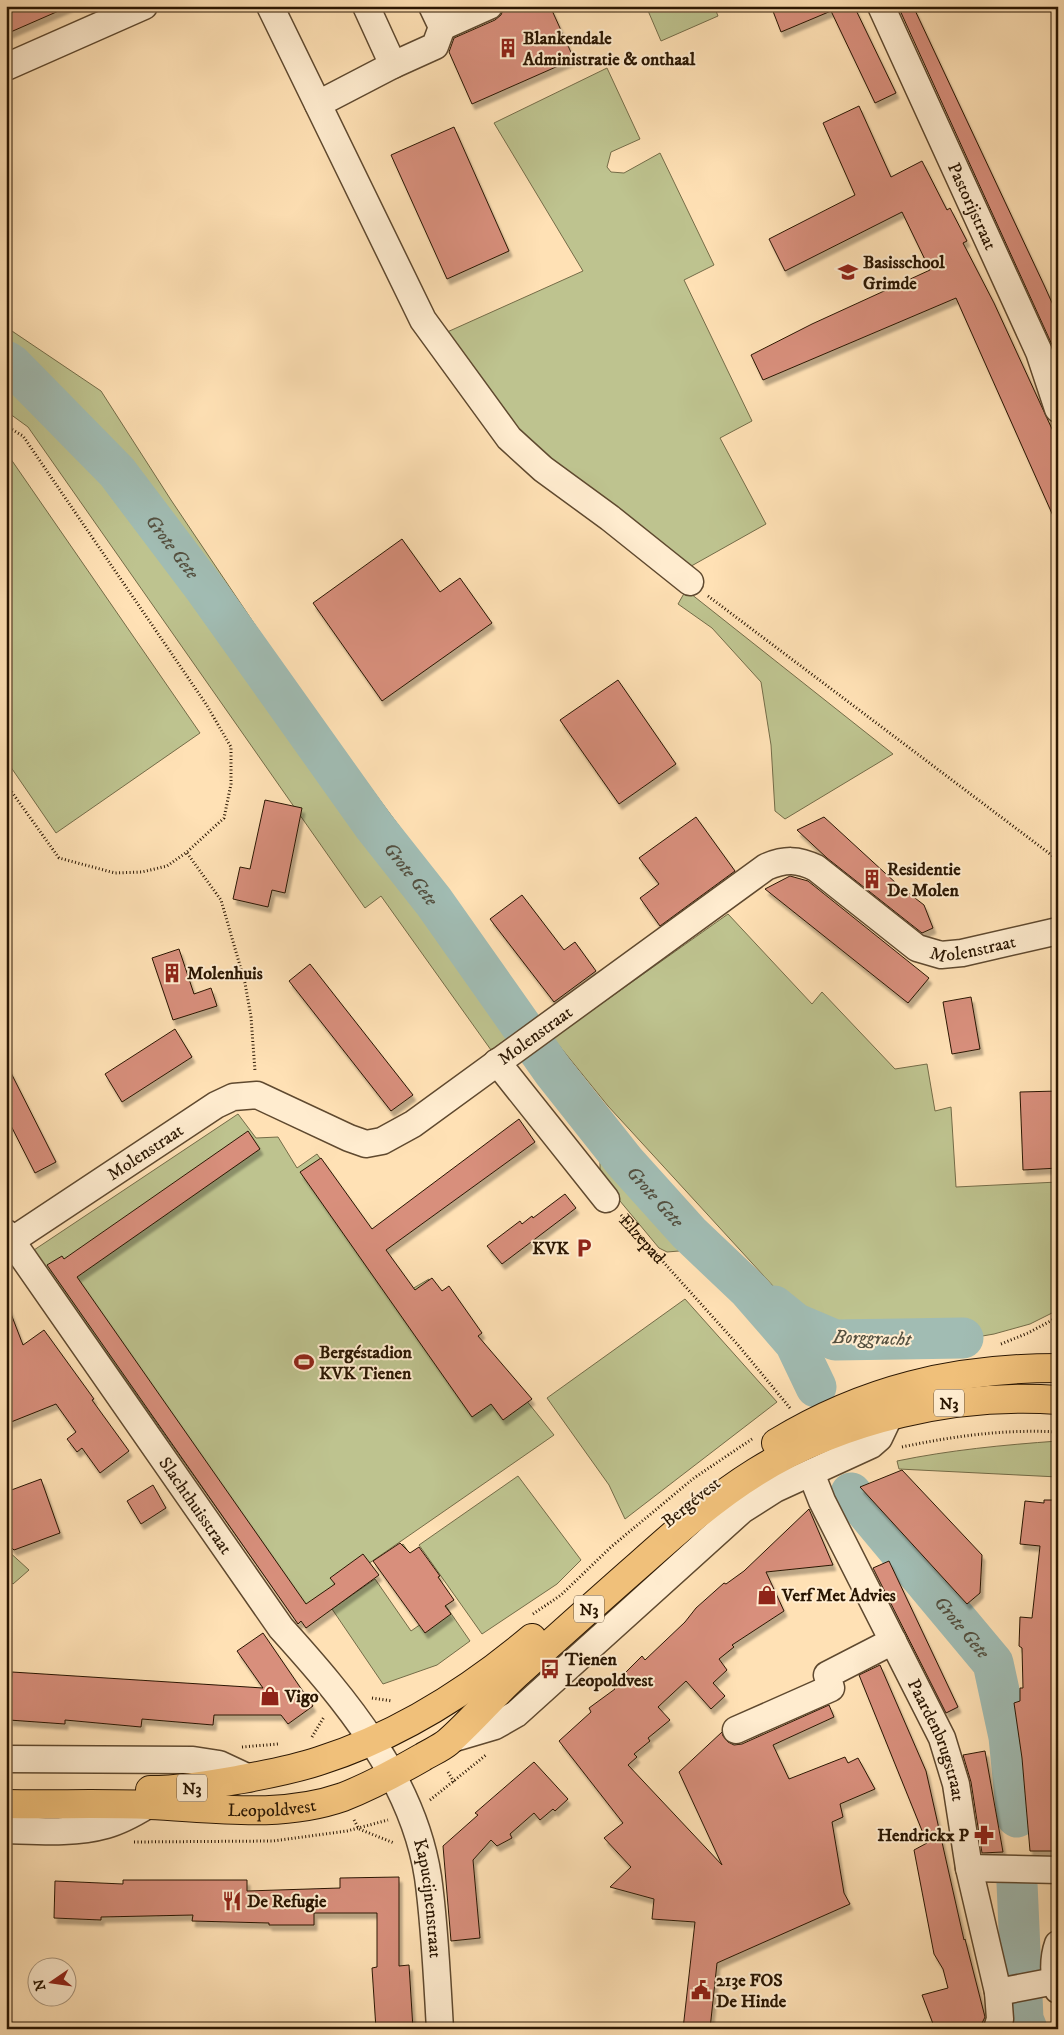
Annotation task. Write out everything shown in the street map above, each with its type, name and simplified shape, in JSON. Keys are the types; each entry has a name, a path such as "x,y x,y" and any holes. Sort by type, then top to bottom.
{"main road":[{"name":"Bergévest","path":"372,1741 428,1712 479,1679 586,1592 622,1559 714,1482 809,1423 838,1409 882,1392 932,1380 999,1369 1058,1368"},
{"name":"Bergévest","path":"392,1775 447,1743 505,1685 681,1527 718,1498 756,1472 794,1451 844,1430 889,1417 981,1399 1058,1400"},
{"name":"Leopoldvest","path":"6,1791 180,1790 249,1778 320,1761 372,1741"},
{"name":"Leopoldvest","path":"6,1804 148,1805 218,1811 265,1811 292,1808 341,1798 392,1775"}],"street":[{"path":"6,67 144,6"},
{"path":"270,6 423,320 509,438 543,469 589,502 690,582"},
{"path":"366,6 393,65"},
{"path":"318,104 393,65 435,46 437,17 489,6"},
{"name":"Pastorijstraat","path":"881,6 1039,352 1058,409"},
{"name":"Molenstraat","path":"8,1237 216,1106 234,1097 257,1094 349,1138 366,1144 382,1141 414,1124 766,867 779,861 794,860 804,862 816,868 918,948 941,955 962,953 1058,932"},
{"name":"Elzepad","path":"505,1057 606,1199"},
{"name":"Slachthuisstraat","path":"8,1237 281,1628 329,1682 372,1741 392,1775"},
{"name":"Bergévest","path":"451,1738 495,1726 516,1714 727,1522 775,1489 871,1445 879,1438 889,1417"},
{"name":"Paardenbrugstraat","path":"810,1473 822,1501 942,1738 956,1784 969,1868 1031,1987"},
{"path":"736,1730 831,1688 827,1675 893,1641"},
{"name":"Leopoldvest","path":"6,1759 193,1760 219,1764 249,1778"},
{"name":"Kapucijnenstraat","path":"392,1775 413,1822 428,1877 440,2029"},
{"path":"6,1830 78,1831 91,1829 108,1825 148,1805"},
{"path":"969,1868 1058,1870"},
{"path":"997,2029 1000,2019 1031,1987 1055,1952 1058,1944"}],"path":[{"path":"6,426 23,436 206,704 231,747 231,784 224,818 187,852 167,866 142,872 115,874 59,858 6,784"},
{"path":"690,582 1058,860"},
{"path":"187,852 221,900 241,967 251,1017 257,1094"},
{"name":"Elzepad","path":"606,1199 738,1345 793,1412"},
{"path":"992,1348 1028,1333 1058,1317"},
{"path":"901,1448 980,1434 1024,1430 1058,1432"},
{"name":"Bergévest","path":"531,1615 561,1594 611,1547 694,1478 757,1436"},
{"path":"133,1842 273,1841 359,1829"}],"green space":[{"path":"646,6 714,6 718,16 661,41"},
{"path":"607,68 640,139 611,152 607,167 611,172 624,173 660,153 714,265 684,280 752,421 720,438 766,524 686,569 619,518 521,432 445,333 583,271 494,123"},
{"path":"6,327 101,391 171,500 305,699 422,857 398,870 515,1033 491,1050 381,896 365,908 28,427 6,411"},
{"path":"6,452 200,733 56,833 6,760"},
{"path":"686,590 893,754 785,819 775,811 771,745 761,682 712,628 678,604"},
{"path":"728,914 812,1004 822,992 895,1069 927,1064 935,1111 951,1107 956,1187 1058,1182 1058,1310 1030,1324 994,1334 919,1347 898,1346 888,1331 878,1327 821,1325 796,1311 608,1106 553,1038"},
{"name":"Bergéstadion KVK Tienen","path":"238,1114 256,1138 278,1137 297,1168 317,1154 412,1289 429,1279 554,1435 293,1616 34,1250"},
{"path":"600,1150 634,1187 679,1251 667,1252 659,1248 615,1195 600,1171"},
{"path":"685,1299 777,1402 625,1519 609,1485 547,1398"},
{"path":"1058,1441 1058,1477 899,1469 897,1461 977,1448"},
{"path":"518,1476 581,1560 557,1584 482,1634 419,1545"},
{"path":"403,1544 470,1641 437,1665 383,1684 332,1609 375,1579 411,1631 421,1624 378,1562"},
{"path":"6,1549 29,1570 13,1584 6,1577"}],"building":[{"path":"6,6 70,6 6,34"},
{"name":"Blankendale Administratie & onthaal","path":"512,6 550,6 574,59 472,104 449,52 454,38 495,20 501,15 503,10"},
{"path":"771,6 854,6 896,93 875,103 831,11 781,32"},
{"path":"898,6 913,6 1044,285 1058,316 1058,358"},
{"path":"859,106 891,177 922,161 947,210 950,208 967,241 963,243 994,303 1058,442 1058,527 956,298 763,380 751,355 812,324 930,270 902,212 785,271 769,239 855,195 823,123"},
{"path":"454,127 509,251 447,279 391,155"},
{"path":"402,539 440,592 460,578 492,623 382,701 313,603"},
{"path":"618,680 676,764 619,804 560,720"},
{"path":"265,800 302,808 285,893 272,890 268,907 233,899 240,867 250,869"},
{"path":"696,817 735,871 660,926 640,898 659,884 639,858"},
{"path":"824,817 897,884 924,905 933,928 922,933 827,858 797,830"},
{"path":"790,876 808,881 929,978 908,1003 765,889"},
{"path":"522,895 564,950 575,942 596,971 554,1002 490,919"},
{"name":"Molenhuis","path":"179,949 194,994 211,988 217,1006 173,1020 152,958"},
{"path":"310,964 413,1095 391,1111 289,981"},
{"path":"971,997 980,1049 952,1054 943,1002"},
{"path":"175,1029 192,1057 122,1102 105,1074"},
{"path":"6,1063 56,1162 35,1173 6,1116"},
{"path":"1058,1091 1058,1168 1023,1170 1020,1092"},
{"path":"519,1119 535,1142 386,1250 415,1290 432,1278 442,1291 449,1286 482,1333 478,1336 532,1399 503,1420 491,1404 472,1417 300,1172 321,1158 372,1229"},
{"path":"248,1131 260,1149 77,1277 306,1604 335,1584 330,1578 363,1554 379,1575 306,1628 301,1621 298,1624 47,1265 62,1256 64,1259"},
{"path":"565,1194 576,1208 502,1264 487,1246 520,1221 522,1224 532,1216 533,1218"},
{"path":"8,1306 23,1345 44,1330 129,1451 100,1473 82,1448 77,1452 67,1439 76,1432 56,1404 6,1424 6,1307"},
{"path":"902,1470 982,1555 980,1593 967,1604 860,1487"},
{"path":"41,1479 60,1533 14,1550 6,1542 6,1492"},
{"path":"153,1485 166,1508 141,1524 127,1501"},
{"path":"1044,1500 1058,1500 1058,1851 1030,1851 1022,1758 1014,1703 1020,1701 1020,1688 1023,1688 1022,1648 1019,1646 1020,1617 1032,1618 1040,1546 1020,1544 1025,1501 1044,1503"},
{"path":"809,1509 833,1565 766,1572 784,1611 732,1645 734,1647 719,1659 727,1670 713,1683 725,1696 711,1709 686,1681 658,1707 670,1720 648,1738 650,1741 634,1754 637,1757 628,1765 722,1865 679,1772 722,1732 728,1742 734,1745 742,1744 829,1705 834,1717 773,1745 789,1779 845,1757 848,1763 858,1758 875,1789 840,1804 843,1817 832,1822 844,1893 850,1904 717,1963 710,2029 683,2029 695,1922 652,1919 654,1899 610,1887 631,1867 604,1838 623,1823 559,1741 591,1712 589,1708 615,1689 612,1686 642,1656 645,1660 685,1622 696,1608 724,1583 726,1584 744,1571"},
{"path":"400,1543 410,1553 419,1547 440,1576 438,1577 454,1600 445,1606 451,1614 425,1633 373,1561"},
{"path":"889,1561 958,1707 946,1713 873,1568"},
{"path":"263,1633 313,1706 288,1724 281,1715 214,1715 213,1725 142,1719 141,1727 65,1720 65,1724 9,1720 12,1672 263,1688 237,1651"},
{"path":"880,1665 926,1771 964,1940 985,2017 979,2029 935,2029 922,1995 948,1988 943,1969 934,1954 914,1850 927,1843 859,1675"},
{"path":"985,1751 1003,1852 982,1853 971,1782 963,1755"},
{"path":"534,1762 568,1799 555,1811 553,1809 540,1820 534,1813 510,1834 512,1838 497,1846 491,1840 473,1860 480,1938 451,1941 443,1846 478,1815 475,1813"},
{"path":"399,1877 399,1966 409,1965 413,2029 376,2029 372,1968 377,1967 377,1913 314,1913 314,1925 192,1921 193,1915 101,1917 101,1920 54,1918 55,1881 123,1884 123,1880 247,1880 247,1891 340,1888 340,1878"}],"waterway":[{"name":"Grote Gete","path":"6,361 117,472 206,590 374,826 434,902 553,1071 625,1162 689,1233 749,1290 795,1343 816,1387"},
{"name":"Borggracht","path":"774,1306 795,1323 835,1340 963,1338"},
{"name":"Grote Gete","path":"851,1493 993,1663 1009,1737 1017,1817"},
{"name":"Grote Gete","path":"1017,1883 1023,2019 1027,2029"}],"place":[{"name":"Blankendale Administratie & onthaal","path":"508,48"},
{"name":"Basisschool Grimde","path":"848,272"},
{"name":"Residentie De Molen","path":"872,879"},
{"name":"Molenhuis","path":"172,973"},
{"name":"KVK","path":"584,1248"},
{"name":"Bergéstadion KVK Tienen","path":"304,1362"},
{"name":"Verf Met Advies","path":"767,1595"},
{"name":"Tienen Leopoldvest","path":"550,1669"},
{"name":"Vigo","path":"270,1696"},
{"name":"Hendrickx P","path":"984,1835"},
{"name":"De Refugie","path":"232,1901"},
{"name":"213e FOS De Hinde","path":"701,1990"}]}
